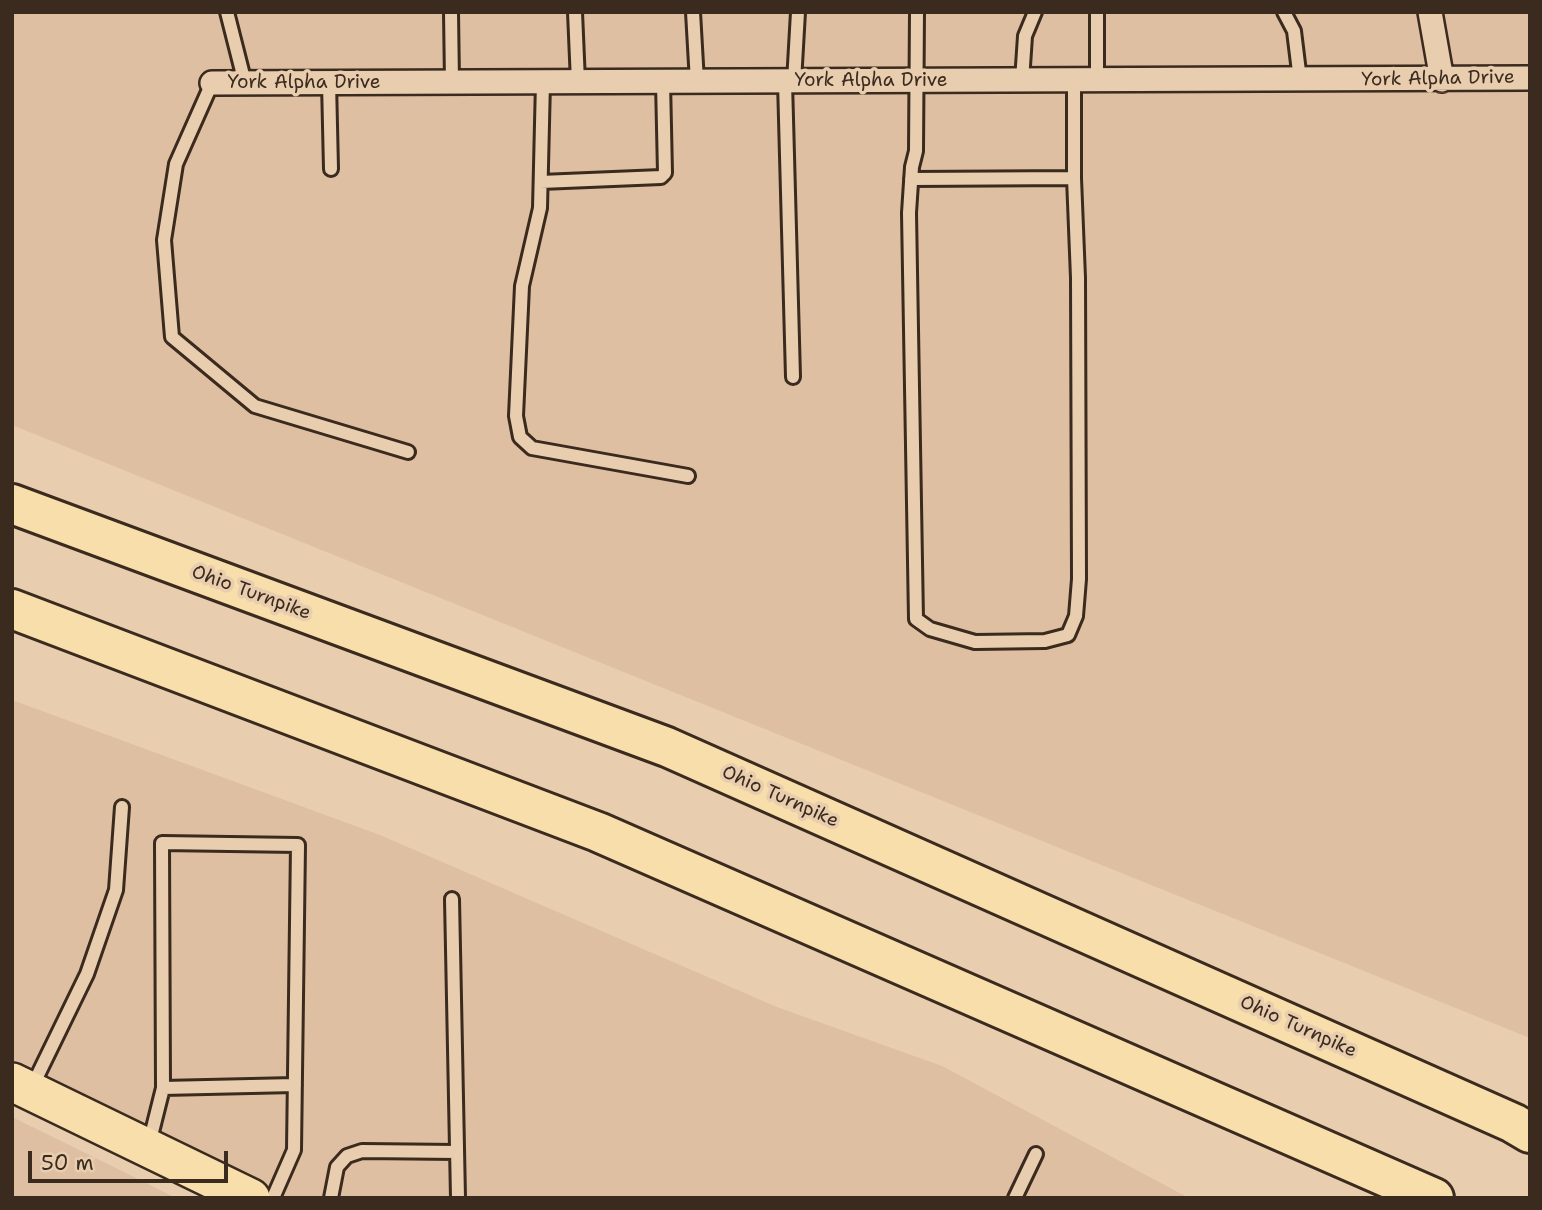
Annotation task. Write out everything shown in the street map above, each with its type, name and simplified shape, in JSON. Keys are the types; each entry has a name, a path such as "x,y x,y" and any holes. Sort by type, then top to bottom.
{"highway":[{"name":"Ohio Turnpike","path":"12,504 667,747 1513,1123 1530,1133"},
{"path":"12,609 598,832 1434,1198"}],"main road":[{"path":"21,1087 148,1148 204,1181 251,1198"}],"street":[{"path":"1430,12 1442,80"},
{"name":"York Alpha Drive","path":"212,83 1530,78"}],"lane":[{"path":"227,12 245,83"},
{"path":"451,12 452,82"},
{"path":"575,12 578,82"},
{"path":"693,12 697,82"},
{"path":"793,377 790,82 798,12"},
{"path":"917,12 916,151 909,213 916,619 930,629 975,642 1045,641 1068,635 1076,616 1079,579 1078,278 1074,178 1097,12"},
{"path":"1023,81 1025,36 1035,12"},
{"path":"1284,12 1294,31 1300,80"},
{"path":"329,82 331,169"},
{"path":"544,82 540,208 522,286 516,416 520,436 532,448 688,476"},
{"path":"541,182 661,177 665,173 663,82"},
{"path":"212,83 176,164 164,240 172,337 255,406 408,453"},
{"path":"911,179 1074,178"},
{"path":"21,1087 87,975 116,890 122,807"},
{"path":"148,1148 163,1088 162,843 298,845 294,1150 273,1198"},
{"path":"452,899 458,1198"},
{"path":"163,1088 295,1085"},
{"path":"331,1198 337,1167 346,1156 362,1151 457,1152"},
{"path":"1015,1198 1035,1154"}],"shaded area":[{"path":"12,12 1530,12 1530,1038 12,425"},
{"path":"12,700 380,835 777,1007 942,1066 1189,1198 287,1198 12,1065"},
{"path":"12,1117 128,1174 176,1198 12,1198"}]}
